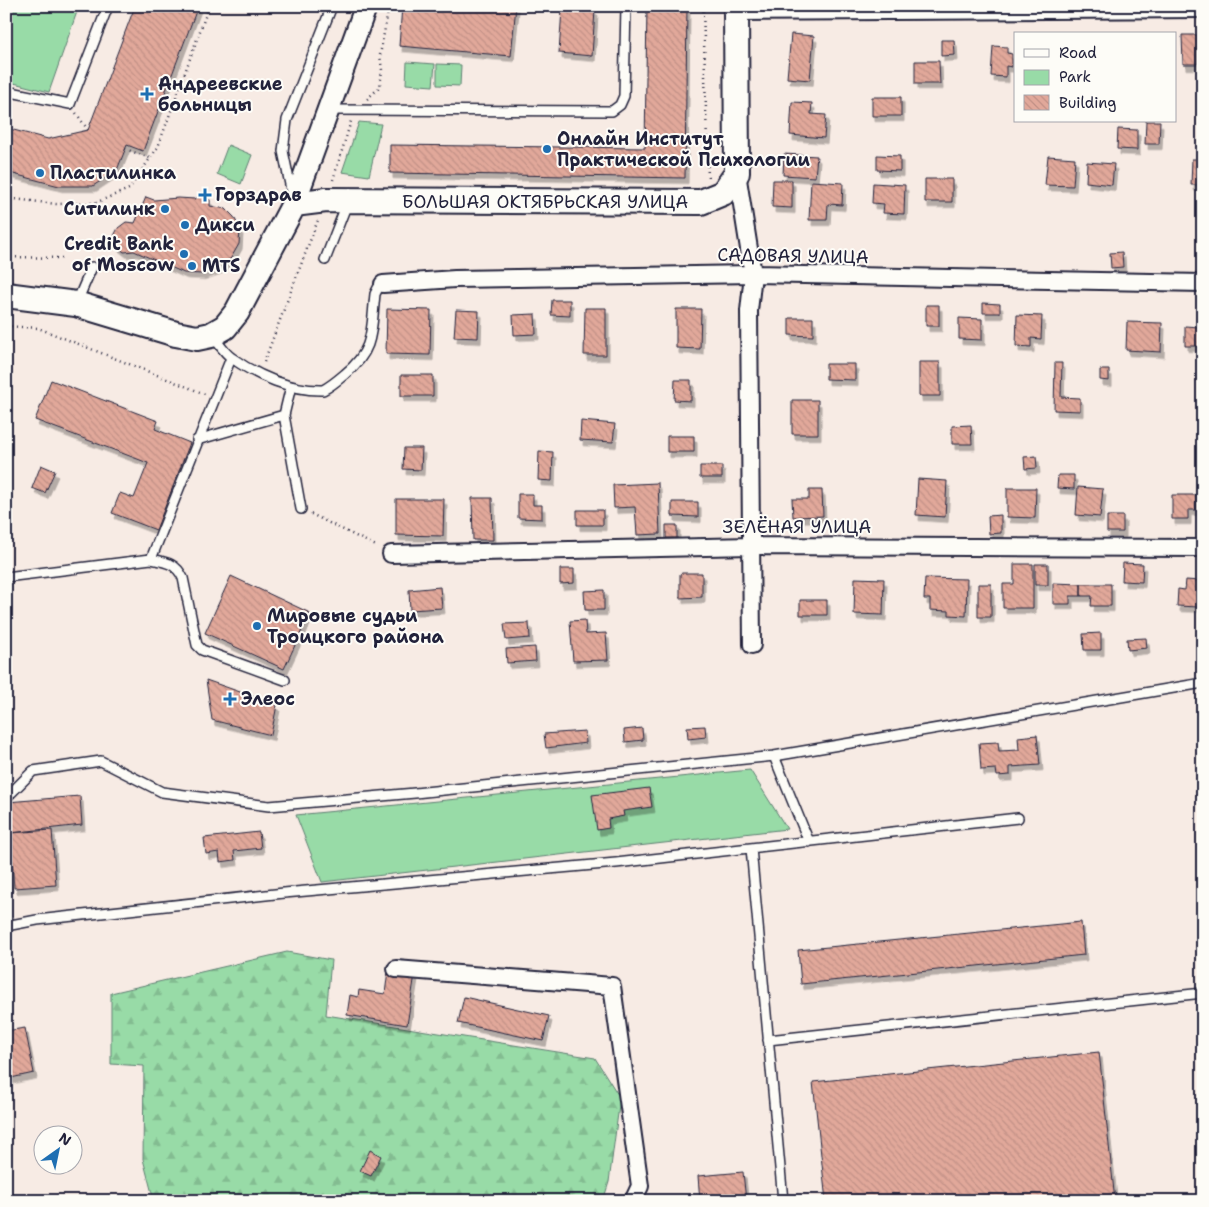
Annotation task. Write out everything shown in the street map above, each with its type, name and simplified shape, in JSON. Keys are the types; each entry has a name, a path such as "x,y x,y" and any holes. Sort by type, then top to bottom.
{"main road":[{"path":"736,9 737,173"},
{"name":"БОЛЬШАЯ ОКТЯБРЬСКАЯ УЛИЦА","path":"294,204 345,191 701,202 723,193 737,173"},
{"path":"6,295 76,304 176,334 197,338 211,335 225,327 237,312 294,204"}],"street":[{"path":"294,204 366,6"},
{"path":"736,9 1203,9"},
{"path":"737,173 753,274 749,311 752,645"},
{"name":"САДОВАЯ УЛИЦА","path":"383,284 456,279 753,274 1203,283"},
{"name":"ЗЕЛЁНАЯ УЛИЦА","path":"391,554 750,546 1203,548"},
{"path":"396,969 612,986 640,1186 633,1201"}],"lane":[{"path":"6,91 70,104 108,6"},
{"path":"294,204 283,151 287,120 332,6"},
{"path":"328,110 612,111 620,106 624,96 626,6"},
{"path":"325,260 345,191"},
{"path":"76,304 92,267"},
{"path":"211,335 231,358 291,386 323,390 358,364 369,345 375,294 383,284"},
{"path":"151,559 231,358"},
{"path":"291,386 284,416 301,509"},
{"path":"197,440 284,416"},
{"path":"6,577 151,559 169,562 178,568 182,578 197,645 202,650 285,680"},
{"path":"6,798 33,771 101,761 162,792 268,806 774,756 1203,684"},
{"path":"774,756 809,842"},
{"path":"6,926 37,920 274,894 751,848 1018,818"},
{"path":"751,848 783,1201"},
{"path":"768,1040 1203,993"}],"path":[{"path":"6,198 56,204 95,202 129,189 158,147 209,6"},
{"path":"703,6 708,180"},
{"path":"70,104 88,130"},
{"path":"126,150 150,158"},
{"path":"332,182 345,191"},
{"path":"6,257 62,258"},
{"path":"6,326 38,328 214,398"},
{"path":"301,509 391,554"}],"green space":[{"path":"6,6 79,6 49,92 6,81"},
{"path":"407,62 435,64 433,86 406,84"},
{"path":"437,64 461,65 460,86 437,85"},
{"path":"359,122 381,124 369,176 342,172"},
{"path":"228,145 252,155 241,184 217,174"},
{"path":"750,770 787,829 322,882 296,815"},
{"path":"287,952 331,960 326,1015 595,1058 620,1098 609,1182 603,1201 154,1201 143,1159 144,1066 111,1064 111,993"}],"building":[{"path":"135,6 198,6 143,151 127,145 117,170 93,186 59,186 6,172 6,128 48,139 88,130"},
{"path":"402,6 516,6 511,56 399,46"},
{"path":"647,6 687,6 685,178 390,173 390,145 645,148"},
{"path":"562,9 595,10 592,56 559,53"},
{"path":"791,34 814,36 810,80 787,78"},
{"path":"1182,35 1197,35 1197,64 1183,64"},
{"path":"941,40 954,40 955,55 941,56"},
{"path":"993,46 1007,47 1007,53 1012,54 1012,67 1006,66 1006,77 991,76"},
{"path":"915,61 939,61 940,84 915,84"},
{"path":"872,97 901,97 901,116 872,116"},
{"path":"792,102 812,103 811,114 826,115 824,138 790,135"},
{"path":"1146,122 1160,122 1159,144 1145,144"},
{"path":"1118,129 1137,130 1137,150 1117,149"},
{"path":"784,154 817,156 815,177 783,175"},
{"path":"877,155 900,156 900,171 877,170"},
{"path":"1048,156 1075,158 1073,186 1045,185"},
{"path":"1192,159 1203,159 1203,185 1191,185"},
{"path":"1087,162 1114,164 1112,185 1086,182"},
{"path":"925,179 952,179 952,202 925,202"},
{"path":"773,180 792,180 792,208 772,207"},
{"path":"811,181 843,183 842,205 828,204 827,220 809,220"},
{"path":"873,183 905,185 904,214 883,213 884,204 872,203"},
{"path":"201,195 210,200 210,206 226,209 234,217 240,229 239,244 231,258 219,268 202,274 184,273 134,251 124,252 115,245 114,236 118,228 126,222 135,223 146,197 154,200 195,199"},
{"path":"1122,252 1123,267 1111,268 1110,253"},
{"path":"552,300 570,300 570,316 551,315"},
{"path":"983,303 1000,304 1000,313 983,313"},
{"path":"926,305 939,305 939,326 926,326"},
{"path":"585,308 606,308 606,355 584,355"},
{"path":"387,309 431,310 430,355 386,354"},
{"path":"676,309 701,309 700,349 676,348"},
{"path":"456,310 479,311 478,338 454,337"},
{"path":"535,314 536,334 514,335 513,315"},
{"path":"1017,315 1042,316 1041,339 1031,338 1031,347 1016,346"},
{"path":"789,318 813,318 813,336 789,335"},
{"path":"959,318 982,319 982,340 959,339"},
{"path":"1127,322 1162,323 1161,352 1126,350"},
{"path":"1185,326 1199,327 1199,346 1185,346"},
{"path":"919,362 940,362 940,396 919,396"},
{"path":"1055,363 1062,363 1061,397 1080,398 1080,411 1054,410"},
{"path":"826,364 855,364 855,380 826,379"},
{"path":"1100,370 1109,370 1109,381 1100,380"},
{"path":"401,375 433,375 433,396 401,396"},
{"path":"51,380 158,421 155,429 190,443 156,530 112,513 120,493 134,498 148,463 35,420"},
{"path":"675,380 691,380 691,401 674,400"},
{"path":"792,400 818,400 818,434 792,434"},
{"path":"581,421 615,424 613,442 580,440"},
{"path":"971,425 972,444 952,444 952,426"},
{"path":"667,436 694,436 694,452 667,452"},
{"path":"404,448 422,448 421,470 403,469"},
{"path":"539,451 553,452 552,481 538,480"},
{"path":"1036,456 1037,468 1025,469 1024,457"},
{"path":"41,465 55,471 45,493 32,488"},
{"path":"700,466 722,466 722,478 700,478"},
{"path":"1058,475 1074,475 1074,489 1057,488"},
{"path":"918,479 947,481 945,517 916,515"},
{"path":"658,483 660,534 637,535 635,507 614,508 613,485"},
{"path":"1078,487 1103,489 1100,517 1076,515"},
{"path":"1007,488 1036,488 1035,518 1007,517"},
{"path":"809,490 822,490 823,516 793,517 792,499 809,499"},
{"path":"518,494 533,494 533,505 542,505 542,519 518,518"},
{"path":"1172,495 1196,495 1196,510 1188,510 1188,519 1172,519"},
{"path":"472,498 492,498 493,540 473,540"},
{"path":"396,499 444,499 443,536 396,535"},
{"path":"672,502 698,502 698,517 672,516"},
{"path":"577,510 603,510 603,525 577,525"},
{"path":"1001,515 1001,533 989,534 988,516"},
{"path":"1107,516 1123,516 1123,532 1107,532"},
{"path":"666,525 677,525 677,538 666,538"},
{"path":"1123,563 1143,564 1142,582 1122,581"},
{"path":"1014,564 1033,564 1033,608 1003,608 1003,584 1014,584"},
{"path":"1035,564 1048,564 1048,585 1035,585"},
{"path":"560,569 574,569 574,583 560,584"},
{"path":"702,573 702,597 680,598 680,574"},
{"path":"231,576 310,613 284,669 205,633"},
{"path":"855,578 884,579 883,615 854,614"},
{"path":"925,578 967,579 966,616 949,615 949,611 930,610 930,599 924,599"},
{"path":"1186,580 1200,581 1198,607 1177,606 1178,589 1185,590"},
{"path":"1053,583 1081,584 1081,596 1070,596 1070,604 1053,604"},
{"path":"978,584 991,584 991,617 978,617"},
{"path":"1081,584 1111,584 1111,606 1091,606 1092,596 1081,596"},
{"path":"440,587 442,608 410,610 409,590"},
{"path":"604,590 604,610 585,610 584,591"},
{"path":"800,600 827,600 827,615 800,615"},
{"path":"585,620 586,634 606,633 608,660 573,661 570,621"},
{"path":"529,623 530,638 506,640 504,624"},
{"path":"1101,633 1101,650 1084,650 1083,634"},
{"path":"1146,638 1147,648 1128,650 1127,639"},
{"path":"535,647 536,661 507,663 506,649"},
{"path":"206,680 277,705 271,735 212,720"},
{"path":"705,726 706,737 688,739 687,727"},
{"path":"642,728 643,740 625,742 624,730"},
{"path":"585,731 586,743 546,748 544,734"},
{"path":"1037,735 1040,765 1010,767 1010,775 997,776 996,769 981,770 979,743 998,742 999,751 1019,750 1018,737"},
{"path":"649,788 652,807 623,811 624,816 608,819 609,828 597,830 592,795"},
{"path":"80,796 82,825 10,833 7,802"},
{"path":"52,830 56,885 14,888 10,833"},
{"path":"259,832 261,848 234,851 235,860 220,862 219,852 206,854 204,838"},
{"path":"6,855 10,886 6,887"},
{"path":"1081,922 1084,955 801,984 798,950"},
{"path":"388,970 415,974 407,1025 347,1015 350,995 358,997 359,990 385,994"},
{"path":"464,997 549,1016 543,1041 458,1023"},
{"path":"25,1028 34,1073 6,1079 6,1031"},
{"path":"1099,1052 1115,1201 826,1201 813,1082"},
{"path":"370,1150 381,1156 371,1176 360,1171"},
{"path":"743,1172 746,1201 700,1201 698,1176"}],"place":[{"name":"Андреевские больницы","path":"147,94"},
{"name":"Онлайн Институт Практической Психологии","path":"547,149"},
{"name":"Пластилинка","path":"40,173"},
{"name":"Горздрав","path":"205,195"},
{"name":"Ситилинк","path":"165,209"},
{"name":"Дикси","path":"185,225"},
{"name":"Credit Bank of Moscow","path":"184,254"},
{"name":"MTS","path":"192,266"},
{"name":"Мировые судьи Троицкого района","path":"257,626"},
{"name":"Элеос","path":"230,699"}]}
